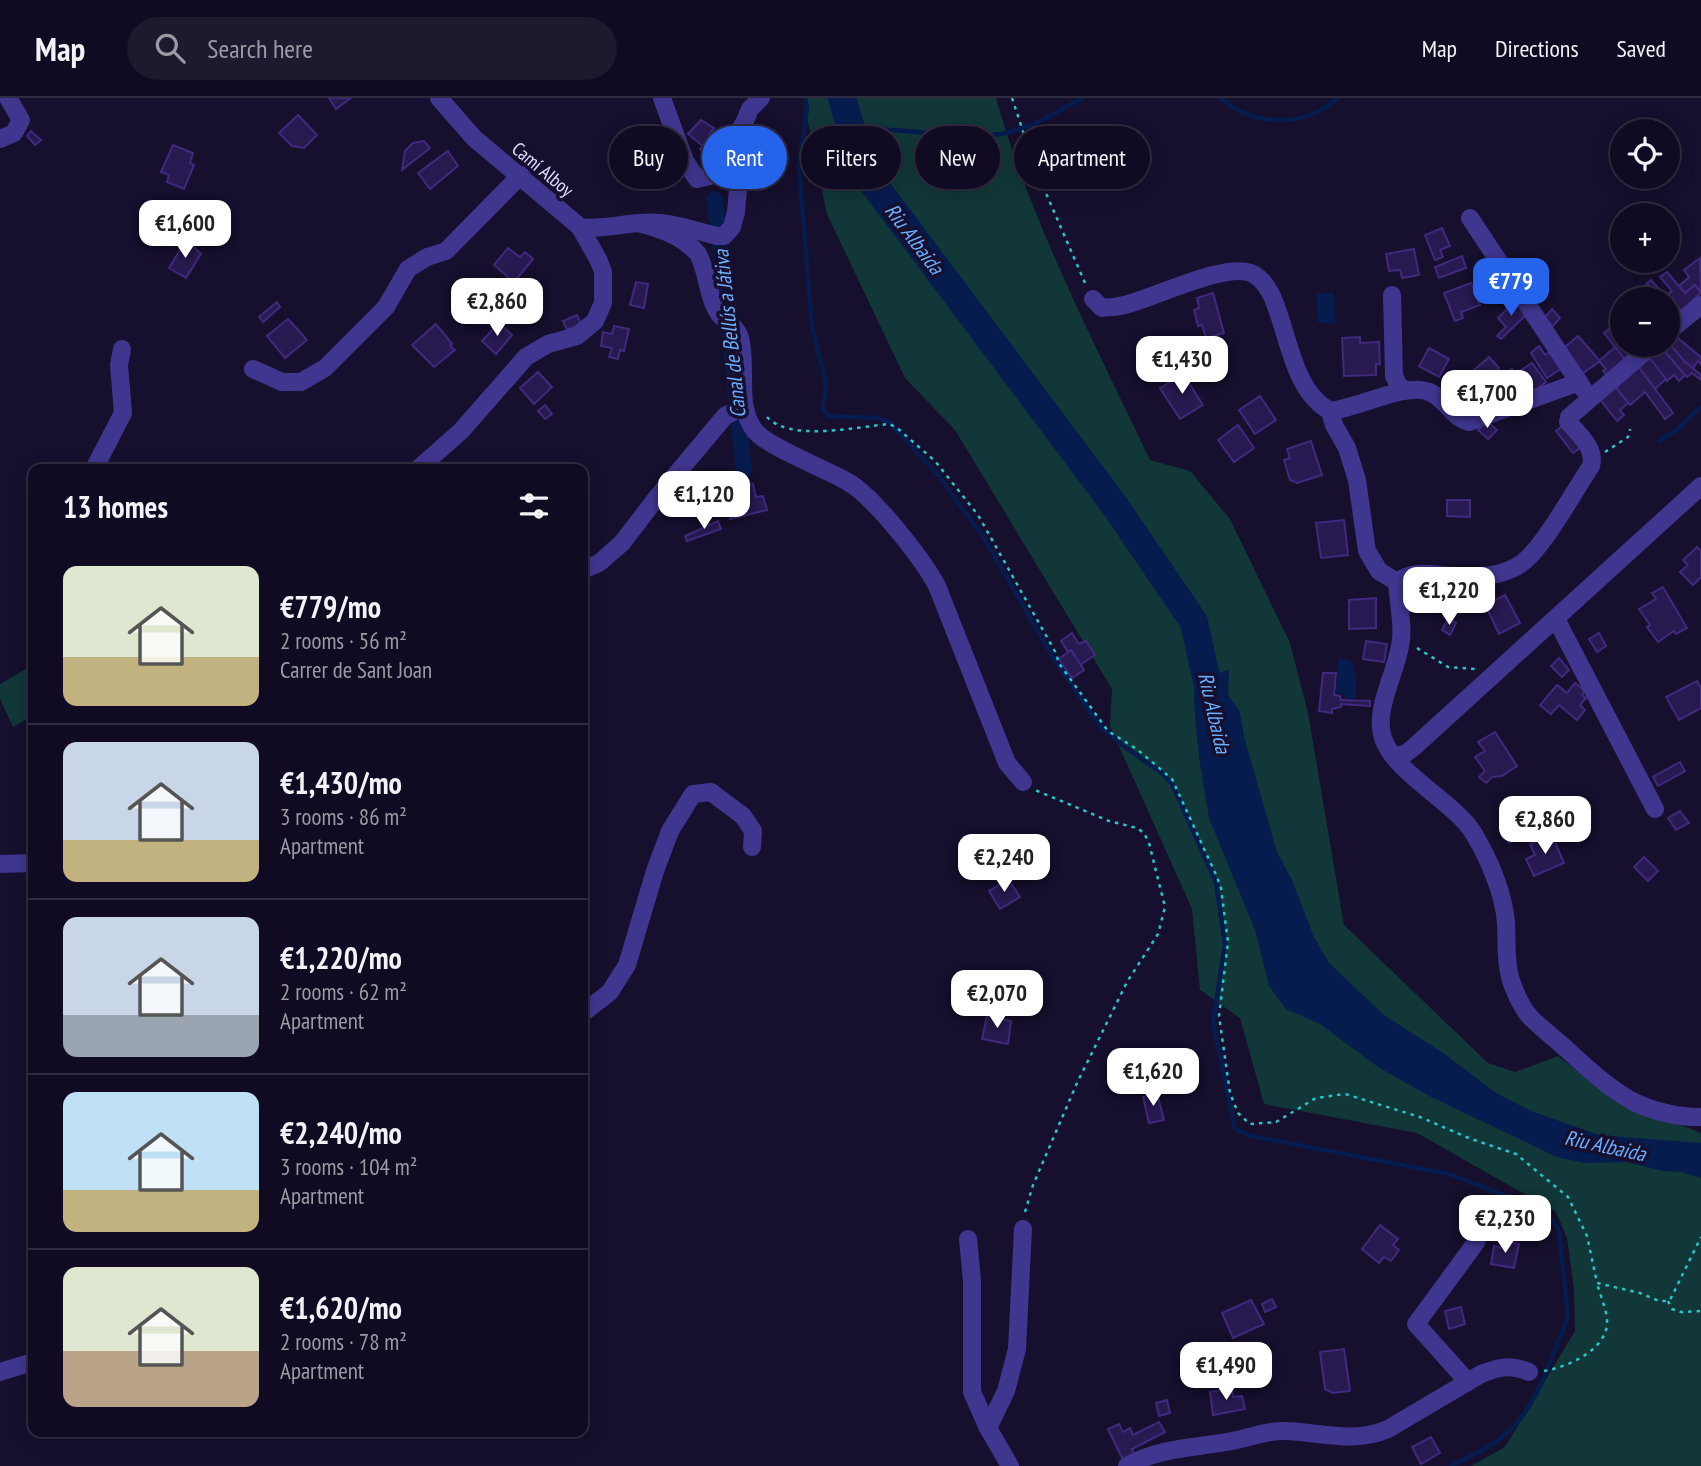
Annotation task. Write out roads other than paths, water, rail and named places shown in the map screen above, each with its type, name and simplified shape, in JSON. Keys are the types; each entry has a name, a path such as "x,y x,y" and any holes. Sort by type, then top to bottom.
{"street":[{"path":"0,139 14,133 21,120 8,98"},
{"name":"Camí Alboy","path":"424,464 461,431 526,357 548,344 578,336 595,321 603,303 603,272 580,228 521,175 474,138 439,98"},
{"path":"662,98 685,161 697,178 710,176 750,109 761,98"},
{"path":"580,228 597,230 639,223 670,224 724,236 732,227 736,212 744,122"},
{"path":"253,369 282,382 301,382 325,368 386,307 408,269 427,257 446,251 521,175"},
{"path":"1470,218 1590,398"},
{"path":"639,223 668,231 698,254 715,307 740,339 744,406 757,433 851,483 926,566 937,586 1007,763 1023,782"},
{"path":"1093,299 1102,307 1127,305 1213,275 1231,271 1255,274 1266,287 1276,307 1295,368 1312,398 1330,411 1334,425 1347,448 1357,481 1367,551 1379,571 1397,582"},
{"path":"1392,295 1394,376 1399,386 1405,390"},
{"path":"1680,322 1701,305"},
{"path":"97,464 123,413 119,365 121,349"},
{"path":"1397,582 1404,576 1413,574 1466,578 1485,576 1511,570 1533,554 1591,466 1591,450 1568,422 1569,417 1639,357"},
{"path":"1330,411 1366,404 1405,390 1428,391 1459,420 1469,422 1578,382"},
{"path":"588,568 599,563 622,543 725,416 744,406"},
{"path":"1395,756 1405,754 1415,747 1701,486"},
{"path":"1397,582 1402,624 1401,644 1385,700 1381,727 1384,743 1472,830 1480,845 1504,914 1504,936 1511,983 1518,998 1531,1018 1612,1087 1635,1102 1667,1114 1701,1117"},
{"path":"1556,619 1655,809"},
{"path":"588,1009 610,992 627,965 670,831 693,794 711,792 743,816 753,831 752,847"},
{"path":"0,864 28,863"},
{"path":"988,1428 1006,1391 1017,1349 1023,1229"},
{"path":"968,1239 972,1282 972,1385 988,1428 1010,1466"},
{"path":"1468,1382 1416,1324 1477,1241"},
{"path":"0,1372 28,1364"},
{"path":"1127,1466 1163,1450 1282,1431 1338,1437 1372,1436 1497,1367 1516,1366 1538,1371"}],"water":[{"path":"1334,293 1335,323 1318,323 1316,294"},
{"path":"1338,659 1350,660 1353,665 1356,698 1345,699 1344,694 1336,693"},
{"path":"1229,670 1228,695 1240,712 1244,737 1277,852 1292,880 1314,937 1329,963 1384,1015 1446,1055 1496,1093 1531,1111 1599,1135 1701,1143 1701,1178 1627,1162 1584,1163 1557,1157 1431,1097 1378,1067 1320,1024 1286,1009 1269,986 1255,930 1209,818 1199,758 1194,704 1195,679"}],"waterway":[{"path":"805,98 807,107 799,168 812,327 826,383 823,410 829,416 877,418 889,422 938,475 984,538 1054,659 1100,726 1162,773 1172,784 1216,882 1225,944 1213,1022 1235,1129 1251,1136 1449,1174 1530,1205 1551,1219 1559,1230 1568,1317 1541,1384 1526,1411 1507,1433 1451,1466"},
{"name":"Riu Albaida","path":"842,98 863,170 1115,506 1194,622 1214,714"},
{"path":"901,131 974,136 1002,134 1032,125 1083,98"},
{"path":"1220,98 1248,114 1279,120 1310,115 1338,98"},
{"name":"Canal de Bellús a Játiva","path":"715,199 744,470"},
{"path":"1659,441 1679,428 1701,407"}]}
